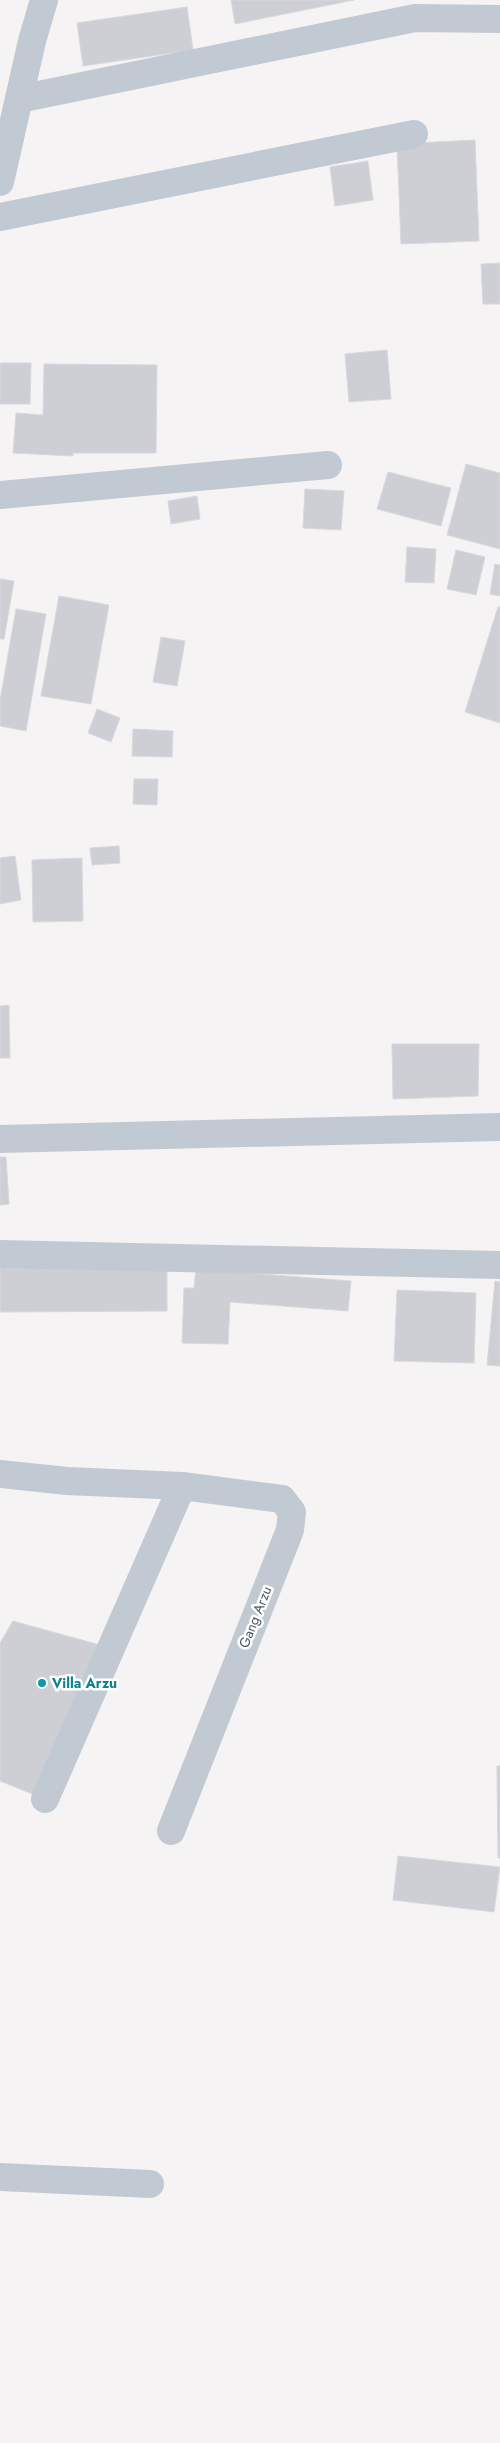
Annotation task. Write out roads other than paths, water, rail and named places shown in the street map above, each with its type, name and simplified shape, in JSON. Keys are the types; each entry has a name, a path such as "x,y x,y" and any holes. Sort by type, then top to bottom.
{"street":[{"path":"0,182 32,41 44,0"},
{"path":"19,99 415,18 500,19"},
{"path":"0,217 414,134"},
{"path":"0,495 328,465"},
{"path":"0,1139 500,1127"},
{"path":"0,1254 500,1265"},
{"name":"Gang Arzu","path":"0,1474 67,1481 182,1486 282,1499 292,1512 290,1530 170,1831"},
{"path":"45,1799 182,1486"},
{"path":"0,2177 150,2184"}],"place":[{"name":"Villa Arzu","path":"42,1683"}]}
